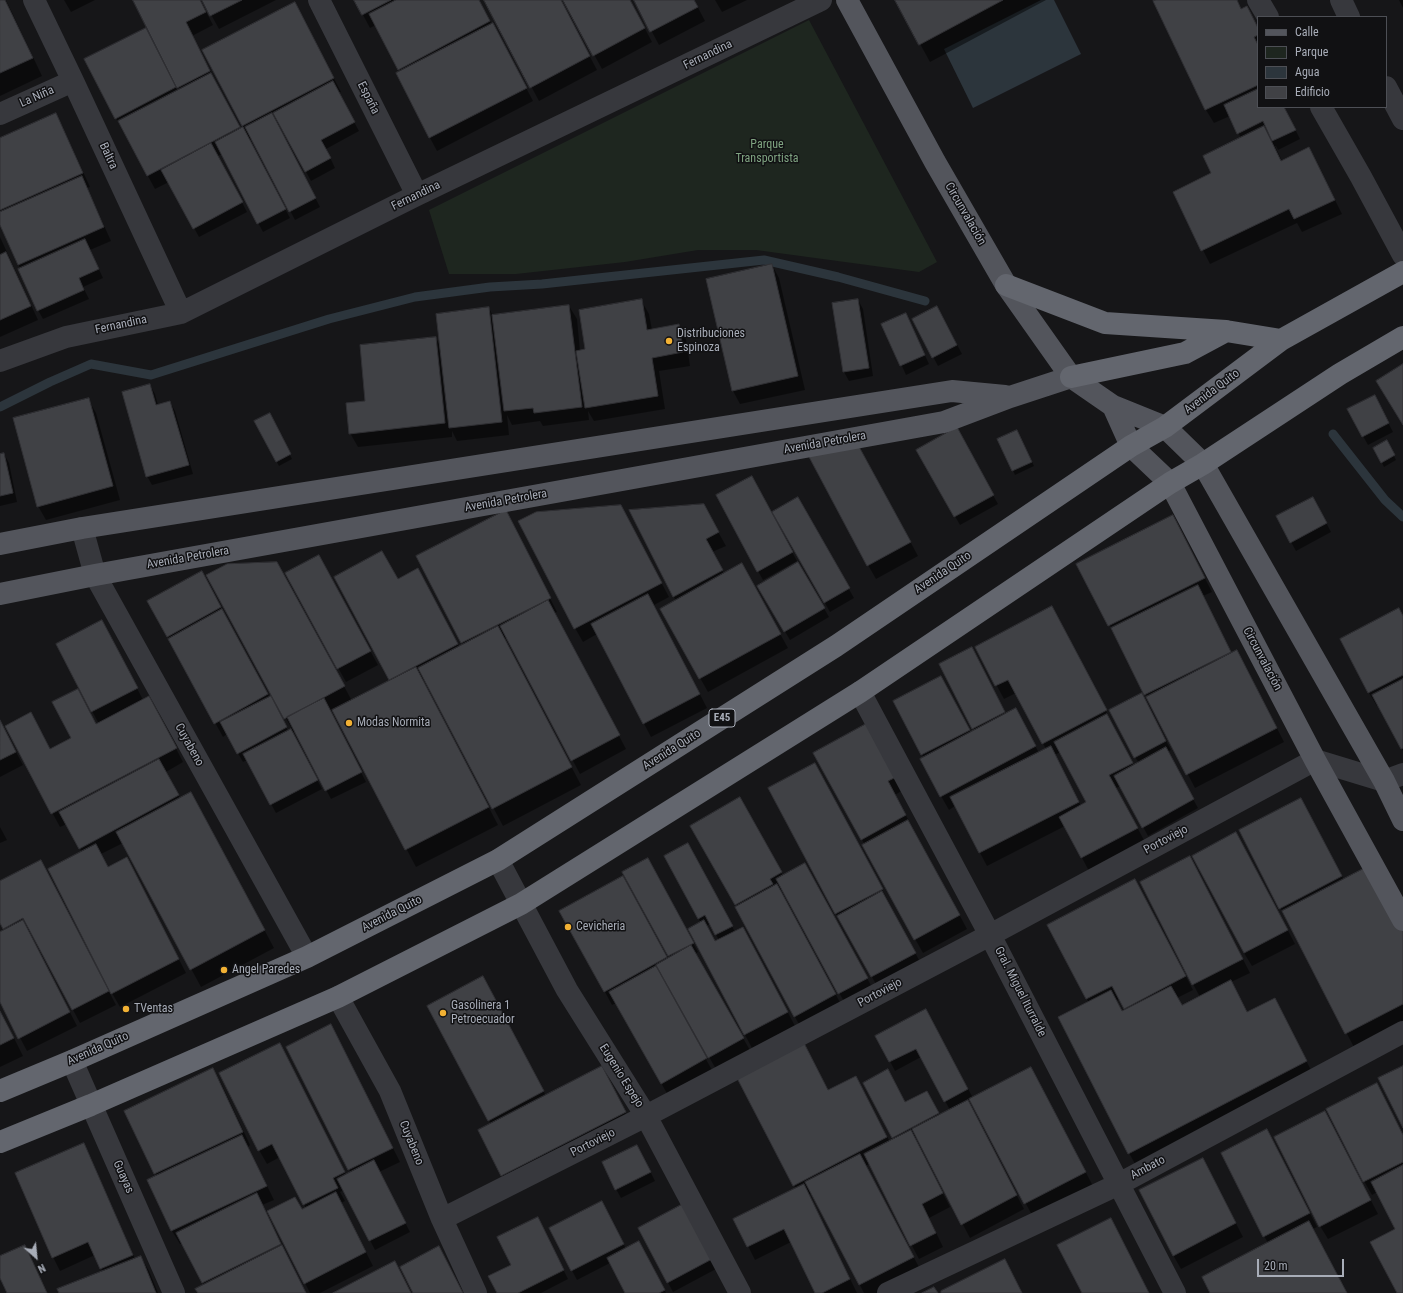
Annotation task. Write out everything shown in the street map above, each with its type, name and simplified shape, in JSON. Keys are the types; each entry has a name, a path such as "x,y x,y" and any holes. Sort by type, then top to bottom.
{"highway":[{"name":"Avenida Quito","path":"0,1091 72,1061 307,957 498,860 836,646 1131,446 1166,427 1281,340 1403,272"},
{"path":"1006,285 1104,323 1226,331 1281,340"},
{"path":"1071,377 1185,353 1226,331"},
{"path":"0,1142 91,1105 338,997 522,904 860,692 1170,483 1203,464 1340,374 1403,337"}],"main road":[{"name":"Circunvalación","path":"847,0 935,162 1006,285 1071,377 1113,406 1166,427 1203,464 1394,777 1403,820"},
{"name":"Avenida Petrolera","path":"0,594 95,575 944,422 1010,397 1071,377"},
{"name":"Avenida Petrolera","path":"0,544 82,528 952,390 1010,397"},
{"name":"Circunvalación","path":"1113,406 1131,446 1170,483 1315,760 1403,920"}],"street":[{"name":"Baltra","path":"34,0 181,313"},
{"name":"España","path":"319,0 417,196"},
{"name":"Fernandina","path":"0,361 66,337 181,313 417,196 821,0"},
{"path":"1258,0 1267,16"},
{"path":"1341,0 1349,16"},
{"name":"La Niña","path":"0,114 73,81"},
{"path":"1387,90 1403,119"},
{"path":"1322,108 1362,177 1403,255"},
{"name":"Cuyabeno","path":"82,528 95,575 307,957"},
{"name":"Gral. Miguel Iturralde","path":"860,692 990,935 1175,1293"},
{"path":"1315,760 1394,777"},
{"name":"Portoviejo","path":"442,1219 646,1116 990,935 1315,760"},
{"name":"Eugenio Espejo","path":"498,860 567,990 646,1116 740,1293"},
{"name":"Cuyabeno","path":"338,997 390,1091 442,1219 476,1293"},
{"name":"Ambato","path":"888,1293 1119,1184 1403,1032"},
{"name":"Guayas","path":"72,1061 174,1293"}],"green space":[{"name":"Parque Transportista","path":"809,20 937,262 919,272 756,250 698,250 625,262 516,274 449,274 429,210"}],"water":[{"path":"1041,0 1054,0 1081,54 973,108 944,49"}],"building":[{"path":"0,0 5,0 33,58 0,73"},
{"path":"133,0 200,0 206,12 186,22 210,71 177,88"},
{"path":"202,0 242,0 210,16"},
{"path":"354,0 391,0 362,15"},
{"path":"396,0 479,0 490,21 398,70 369,14"},
{"path":"484,0 561,0 590,56 530,88"},
{"path":"563,0 630,0 645,28 593,56"},
{"path":"634,0 694,0 698,7 650,32"},
{"path":"895,0 1003,0 919,45"},
{"path":"1237,0 1241,9 1247,6 1257,26 1257,36 1254,37 1257,43 1257,85 1205,110 1153,1"},
{"path":"295,2 334,78 242,126 202,50"},
{"path":"493,23 527,88 429,138 396,73"},
{"path":"146,28 176,87 115,119 84,59"},
{"path":"211,73 240,127 147,176 118,121"},
{"path":"333,81 355,122 321,140 331,158 305,172 273,113"},
{"path":"1257,89 1257,108 1285,108 1296,130 1272,141 1263,121 1237,134 1224,105"},
{"path":"56,113 83,173 0,210 0,138"},
{"path":"272,113 316,198 289,212 245,127"},
{"path":"1264,126 1281,161 1309,147 1335,200 1294,219 1289,209 1201,251 1173,192 1211,173 1203,156"},
{"path":"243,127 286,209 257,224 215,142"},
{"path":"211,143 243,202 193,229 161,170"},
{"path":"82,176 104,227 18,265 0,225 0,212"},
{"path":"85,239 99,269 79,278 84,290 37,311 18,269"},
{"path":"6,252 31,306 0,320 0,255"},
{"path":"772,264 798,376 732,391 706,279"},
{"path":"642,299 647,330 679,324 683,352 652,358 658,396 585,408 576,351 585,349 579,310"},
{"path":"858,299 869,368 843,372 832,303"},
{"path":"569,305 582,407 534,413 533,408 504,411 492,315"},
{"path":"937,306 957,345 932,358 912,319"},
{"path":"489,307 502,422 449,428 436,314"},
{"path":"906,313 925,355 900,366 881,324"},
{"path":"436,337 445,423 349,434 346,403 365,401 360,345"},
{"path":"1403,364 1403,425 1376,381"},
{"path":"150,384 156,405 170,401 189,465 146,477 122,392"},
{"path":"1375,395 1389,423 1362,437 1347,409"},
{"path":"89,398 113,486 37,507 13,418"},
{"path":"270,413 291,454 276,462 254,421"},
{"path":"957,427 994,495 954,517 916,450"},
{"path":"1017,430 1032,462 1012,471 997,439"},
{"path":"1387,440 1395,455 1381,463 1373,448"},
{"path":"857,443 911,542 867,566 808,455"},
{"path":"4,453 13,493 0,496 0,454"},
{"path":"752,476 793,552 757,572 716,495"},
{"path":"798,497 850,588 824,603 772,512"},
{"path":"1313,497 1327,523 1290,543 1276,516"},
{"path":"704,504 719,532 706,539 723,570 673,597 629,510"},
{"path":"621,505 662,583 574,629 518,521 536,512"},
{"path":"506,510 551,598 461,643 416,556"},
{"path":"1173,515 1205,578 1108,626 1076,564"},
{"path":"382,551 398,579 418,568 458,644 389,680 334,577"},
{"path":"319,555 371,651 337,669 285,573"},
{"path":"277,562 345,686 284,719 206,575 227,564"},
{"path":"798,562 825,608 784,632 757,586"},
{"path":"742,563 781,634 699,679 660,609"},
{"path":"202,571 221,607 167,637 147,601"},
{"path":"1198,585 1231,652 1144,695 1111,628"},
{"path":"648,594 700,694 643,724 591,624"},
{"path":"548,600 620,735 571,761 500,626"},
{"path":"1052,606 1107,710 1042,744 1008,680 995,686 975,647"},
{"path":"1399,608 1403,616 1403,675 1368,693 1340,639"},
{"path":"222,609 268,694 214,724 168,639"},
{"path":"102,620 138,688 91,712 56,644"},
{"path":"498,626 572,767 492,809 418,668"},
{"path":"972,647 1005,712 972,729 939,664"},
{"path":"1237,650 1277,728 1186,775 1146,697"},
{"path":"416,667 489,807 405,850 332,710"},
{"path":"941,676 970,730 921,755 893,701"},
{"path":"1403,679 1403,748 1401,749 1372,695"},
{"path":"78,689 96,724 149,696 177,748 51,814 5,726 31,712 50,749 71,738 52,702"},
{"path":"1142,693 1166,741 1134,758 1109,710"},
{"path":"271,696 287,727 237,754 220,722"},
{"path":"324,698 362,772 325,791 287,717"},
{"path":"1016,708 1036,746 940,797 920,759"},
{"path":"1107,714 1133,763 1109,775 1138,828 1081,858 1059,817 1086,802 1054,742"},
{"path":"0,720 16,752 0,760"},
{"path":"866,724 896,777 888,781 906,815 861,840 813,753"},
{"path":"291,729 318,780 270,805 243,754"},
{"path":"1051,746 1079,802 979,853 950,797"},
{"path":"1166,747 1194,799 1142,828 1114,776"},
{"path":"159,759 179,795 79,849 59,812"},
{"path":"815,763 883,889 835,914 768,788"},
{"path":"191,792 265,930 190,970 116,832"},
{"path":"740,797 782,872 770,879 773,884 735,905 690,826"},
{"path":"1301,798 1342,876 1279,909 1239,830"},
{"path":"908,820 960,915 914,940 862,845"},
{"path":"1236,832 1288,930 1244,953 1192,856"},
{"path":"688,843 733,926 715,935 705,915 698,919 664,856"},
{"path":"96,844 108,867 127,857 179,959 111,994 48,869"},
{"path":"1190,856 1243,959 1192,985 1140,882"},
{"path":"648,858 694,943 668,956 622,872"},
{"path":"41,860 109,991 72,1010 23,918 3,929 0,923 0,881"},
{"path":"805,863 868,978 838,994 776,879"},
{"path":"1365,868 1403,926 1403,1004 1345,1034 1282,911"},
{"path":"623,876 667,957 604,992 559,911"},
{"path":"1135,879 1186,976 1124,1009 1112,986 1086,999 1047,925"},
{"path":"777,884 836,994 794,1017 735,907"},
{"path":"882,891 916,953 871,977 837,916"},
{"path":"23,920 70,1012 18,1039 0,1002 0,932"},
{"path":"704,920 715,941 743,927 788,1012 744,1035 688,929"},
{"path":"691,945 744,1038 708,1058 656,965"},
{"path":"656,966 707,1058 661,1084 609,992"},
{"path":"483,976 544,1091 488,1121 427,1006"},
{"path":"1231,980 1247,1012 1275,998 1307,1061 1128,1154 1058,1017 1111,990 1122,1011 1171,986 1182,1005"},
{"path":"926,1009 968,1089 944,1102 916,1049 889,1062 875,1036"},
{"path":"0,1011 14,1038 0,1045"},
{"path":"331,1024 393,1148 348,1170 286,1047"},
{"path":"280,1043 345,1172 333,1178 338,1188 303,1205 272,1144 258,1151 219,1073"},
{"path":"804,1043 828,1090 856,1076 887,1137 793,1186 737,1078"},
{"path":"602,1066 626,1112 501,1176 478,1130"},
{"path":"1403,1066 1403,1128 1378,1078"},
{"path":"1031,1067 1086,1172 1024,1204 969,1099"},
{"path":"213,1068 243,1132 154,1174 124,1111"},
{"path":"888,1069 905,1102 927,1091 939,1113 892,1138 863,1083"},
{"path":"1377,1083 1403,1135 1403,1162 1363,1182 1326,1109"},
{"path":"968,1100 1017,1195 961,1225 912,1129"},
{"path":"1325,1111 1371,1200 1319,1227 1274,1137"},
{"path":"1267,1129 1310,1213 1263,1237 1221,1153"},
{"path":"911,1130 943,1193 922,1204 936,1233 910,1246 864,1154"},
{"path":"242,1135 267,1186 171,1231 147,1180"},
{"path":"84,1143 133,1255 100,1269 88,1242 52,1258 15,1173"},
{"path":"637,1145 651,1172 615,1190 602,1162"},
{"path":"860,1154 914,1257 859,1285 805,1182"},
{"path":"1203,1158 1236,1223 1173,1256 1139,1190"},
{"path":"374,1160 406,1223 369,1241 337,1179"},
{"path":"1403,1165 1403,1293 1397,1293 1370,1242 1395,1229 1371,1182"},
{"path":"804,1184 850,1279 822,1293 815,1293 784,1229 747,1247 733,1219"},
{"path":"336,1192 366,1252 304,1284 267,1211 295,1197 302,1209"},
{"path":"257,1193 281,1244 202,1283 176,1233"},
{"path":"602,1201 624,1244 571,1271 549,1228"},
{"path":"683,1204 712,1259 667,1283 638,1228"},
{"path":"538,1217 564,1270 518,1293 497,1293 488,1276 511,1265 497,1237"},
{"path":"1111,1218 1149,1293 1082,1293 1057,1245"},
{"path":"1309,1221 1347,1293 1210,1293 1202,1277"},
{"path":"639,1241 665,1290 659,1293 625,1293 607,1258"},
{"path":"25,1245 47,1293 7,1293 0,1278 0,1256"},
{"path":"282,1245 306,1293 198,1293 195,1289"},
{"path":"439,1246 463,1293 413,1293 400,1267"},
{"path":"141,1256 156,1293 59,1293 57,1289"},
{"path":"1005,1259 1022,1293 941,1293 941,1291"},
{"path":"395,1261 411,1293 333,1293"},
{"path":"934,1287 938,1293 922,1293"}],"waterway":[{"path":"0,407 50,382 91,364 151,375 329,319 415,297 490,287 542,284 764,260 838,277 925,301"},
{"path":"1333,434 1385,500 1403,517"}],"place":[{"name":"Distribuciones Espinoza","path":"669,341"},
{"name":"Modas Normita","path":"349,723"},
{"name":"Cevicheria","path":"568,927"},
{"name":"Angel Paredes","path":"224,970"},
{"name":"TVentas","path":"126,1009"},
{"name":"Gasolinera 1 Petroecuador","path":"443,1013"}]}
